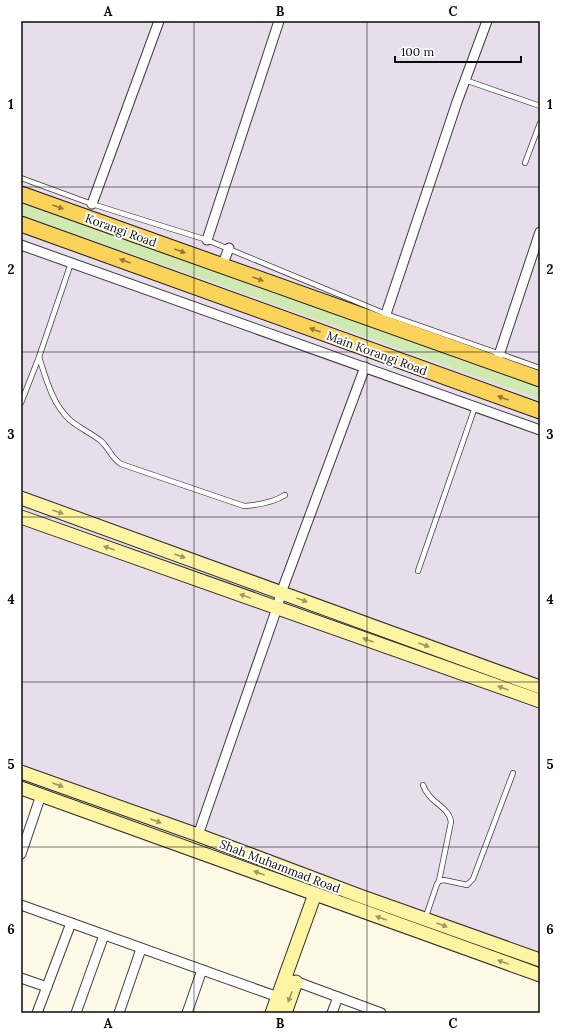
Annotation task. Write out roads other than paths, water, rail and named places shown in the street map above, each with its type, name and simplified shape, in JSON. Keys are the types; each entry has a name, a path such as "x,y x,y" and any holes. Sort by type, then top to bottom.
{"main road":[{"name":"Korangi Road","path":"21,194 222,266"},
{"name":"Main Korangi Road","path":"21,224 212,303 540,411"},
{"path":"222,266 498,359 540,380"},
{"path":"21,498 540,687"},
{"path":"21,517 540,701"},
{"path":"138,558 143,542"},
{"name":"Shah Muhammad Road","path":"21,772 540,960"},
{"name":"Shah Muhammad Road","path":"21,788 540,975"},
{"path":"113,820 118,820 122,817 123,813 120,808"},
{"path":"131,827 128,824 127,817 130,814 135,813"},
{"path":"285,1013 291,980 317,895 316,892 318,887 327,883"},
{"path":"348,906 354,902 352,893"},
{"path":"272,1013 278,997 291,980"}],"street":[{"path":"92,204 159,21"},
{"path":"207,240 279,21"},
{"path":"386,314 465,80 487,21"},
{"path":"498,359 540,232"},
{"path":"21,245 71,263 212,303 364,368 540,430"},
{"path":"222,266 229,248"},
{"path":"198,836 281,593 364,368"},
{"path":"21,854 41,795"},
{"path":"21,905 278,997"},
{"path":"37,1013 71,923"},
{"path":"76,1013 104,935"},
{"path":"118,1013 141,949"},
{"path":"187,1013 202,970"},
{"path":"21,978 47,987"},
{"path":"291,980 338,997 370,1011 381,1013"},
{"path":"332,1013 338,997"}],"lane":[{"path":"465,80 540,106"},
{"path":"525,163 540,123"},
{"path":"21,178 92,204 229,248 498,359 540,368"},
{"path":"21,403 39,357 71,263"},
{"path":"39,357 46,378 62,412 71,421 101,442 111,456 121,464 244,506 251,506 278,500 285,495"},
{"path":"418,571 475,407"},
{"path":"439,881 444,880 467,885 470,883 513,773"},
{"path":"423,785 428,796 447,812 451,822 439,881 425,919"}]}
